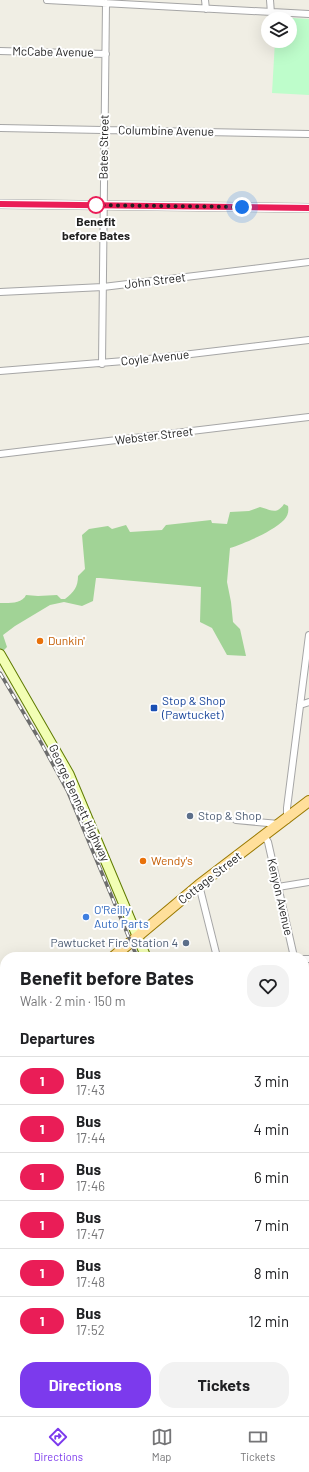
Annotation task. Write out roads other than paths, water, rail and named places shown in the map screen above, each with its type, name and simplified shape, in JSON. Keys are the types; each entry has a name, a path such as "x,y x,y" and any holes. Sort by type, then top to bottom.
{"main road":[{"name":"George Bennett Highway","path":"0,654 69,774 144,952"},
{"name":"Cottage Street","path":"119,952 199,885 265,837 309,801"}],"street":[{"path":"47,0 261,12"},
{"path":"205,0 206,9"},
{"path":"270,0 271,12"},
{"name":"Bates Street","path":"102,364 106,3"},
{"path":"297,14 309,14"},
{"name":"McCabe Avenue","path":"0,51 106,54"},
{"name":"Columbine Avenue","path":"0,128 309,134"},
{"path":"0,204 309,208"},
{"name":"John Street","path":"0,292 103,287 309,262"},
{"name":"Coyle Avenue","path":"0,372 102,364 309,340"},
{"name":"Webster Street","path":"0,454 309,417"},
{"path":"236,820 284,822 309,635"},
{"path":"300,705 309,702"},
{"name":"Kenyon Avenue","path":"265,837 268,842 293,952"},
{"path":"278,887 309,882"},
{"path":"199,885 216,952"}],"railway":[{"path":"0,673 68,792 135,952"}],"place":[{"name":"Benefit before Bates","path":"96,205"},
{"name":"Dunkin'","path":"40,641"},
{"name":"Stop & Shop (Pawtucket)","path":"154,708"},
{"name":"Stop & Shop","path":"190,816"},
{"name":"Wendy's","path":"143,861"},
{"name":"O'Reilly Auto Parts","path":"86,917"},
{"name":"Pawtucket Fire Station 4","path":"186,943"}]}
